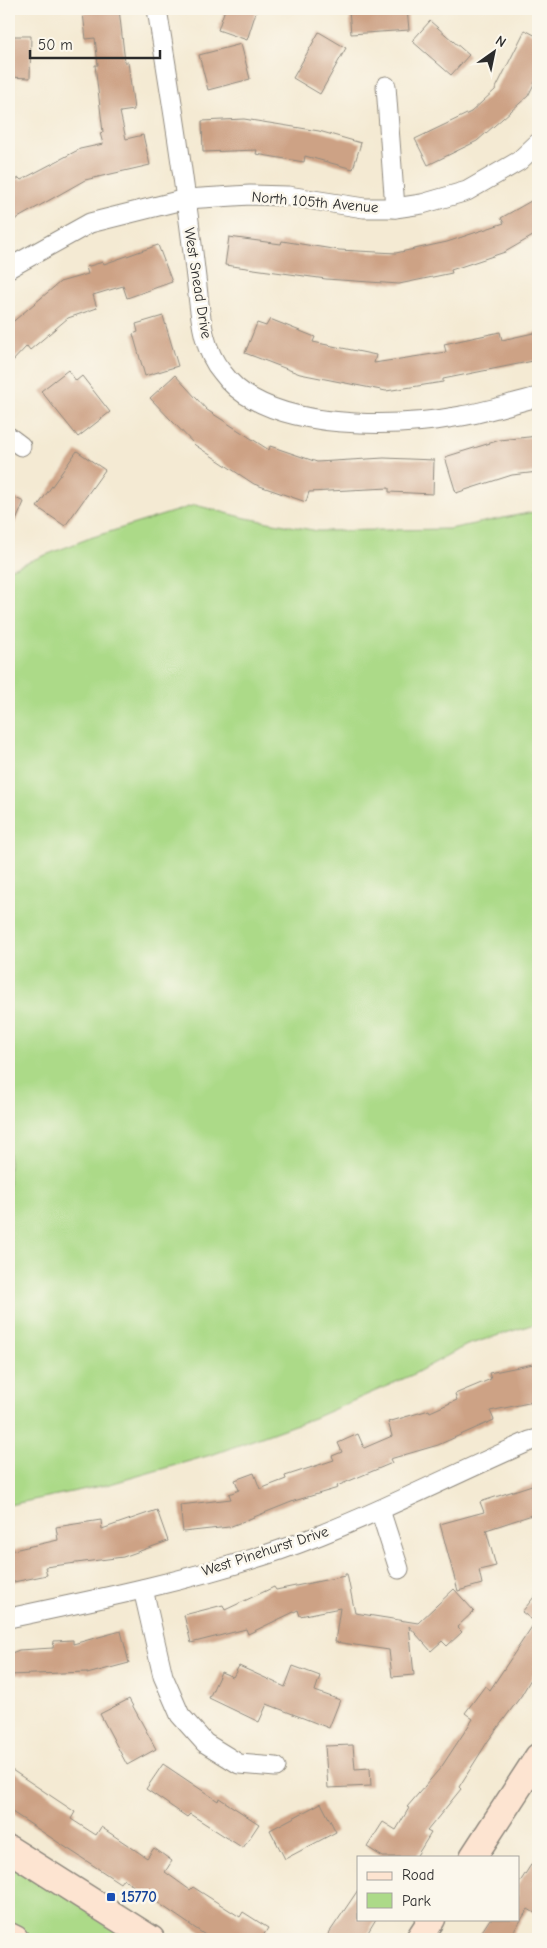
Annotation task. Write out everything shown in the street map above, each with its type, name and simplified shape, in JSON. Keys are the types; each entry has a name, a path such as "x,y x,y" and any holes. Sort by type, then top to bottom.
{"street":[{"name":"West Snead Drive","path":"157,9 186,199 203,328 209,350 220,371 252,399 294,415 323,420 373,423 422,421 462,416 538,397"},
{"name":"North 105th Avenue","path":"386,86 395,208"},
{"name":"North 105th Avenue","path":"9,268 90,223 186,199 241,195 288,196 364,208 395,208 444,199 467,191 519,161 538,144"},
{"name":"West Pinehurst Drive","path":"9,1618 143,1589 280,1550 380,1510 459,1472 538,1439"},
{"path":"380,1510 399,1570"},
{"path":"143,1589 163,1676 180,1715 205,1743 239,1764 276,1767"},
{"path":"474,1856 538,1757"},
{"path":"9,1849 151,1939"},
{"path":"418,1939 431,1920"},
{"path":"9,1936 14,1939"}],"green space":[{"path":"195,505 246,518 318,531 449,529 538,511 538,1323 467,1345 412,1375 314,1418 214,1454 110,1484 9,1505 9,569 90,538"},
{"path":"9,1859 134,1939 33,1939 9,1924"}],"building":[{"path":"119,9 125,62 128,62 134,110 120,112 126,139 143,135 150,165 85,180 9,223 9,184 19,178 21,180 80,149 103,144 100,133 103,132 95,65 98,65 95,38 86,39 83,13"},
{"path":"225,9 257,9 247,40 218,30"},
{"path":"349,9 407,9 409,30 351,34"},
{"path":"430,21 469,55 451,75 412,41"},
{"path":"525,30 538,37 538,76 528,96 477,141 428,165 415,139 471,112 495,90"},
{"path":"319,32 346,48 320,94 293,78"},
{"path":"9,36 31,36 30,78 9,77"},
{"path":"241,44 250,79 208,90 199,55"},
{"path":"244,119 319,131 361,143 353,169 305,156 304,162 256,154 257,150 203,152 202,121"},
{"path":"538,197 538,233 505,252 451,270 452,273 399,284 326,279 225,265 229,237 281,244 282,241 339,250 396,253 447,242 504,223 501,218"},
{"path":"158,245 172,282 127,298 123,286 93,295 97,308 68,318 30,350 27,346 9,365 9,325 60,282 88,274 86,267 103,262 104,264"},
{"path":"163,316 178,366 145,376 133,334 138,332 136,324"},
{"path":"270,319 315,337 313,342 376,355 374,363 446,352 444,344 500,332 502,340 538,332 538,360 443,379 443,382 386,391 300,374 245,353 257,323 266,326"},
{"path":"68,370 76,381 82,376 110,412 78,437 41,391"},
{"path":"175,375 207,410 269,450 270,446 317,462 384,458 434,460 433,494 389,492 389,488 309,492 306,502 254,484 195,445 150,398"},
{"path":"538,436 538,472 512,475 456,493 445,457 500,440"},
{"path":"77,451 105,470 65,526 37,507"},
{"path":"9,495 24,502 9,537"},
{"path":"538,1363 538,1401 490,1411 494,1420 438,1445 390,1459 392,1463 337,1486 338,1488 294,1501 229,1527 183,1532 180,1505 231,1499 229,1494 239,1490 235,1480 254,1473 260,1489 286,1479 285,1476 334,1460 332,1456 342,1452 338,1443 358,1434 364,1448 392,1436 388,1422 429,1410 430,1412 457,1400 455,1394 491,1379 489,1373"},
{"path":"538,1483 538,1513 486,1530 496,1566 479,1570 482,1584 458,1591 440,1524 484,1512 480,1502"},
{"path":"157,1510 168,1541 123,1557 45,1567 47,1575 9,1583 9,1551 58,1540 56,1527 101,1520 102,1529"},
{"path":"347,1574 355,1613 418,1623 454,1589 474,1611 457,1627 462,1632 447,1646 442,1641 431,1651 409,1626 414,1675 392,1677 389,1650 335,1642 340,1608 300,1616 298,1610 248,1634 246,1629 191,1643 184,1615 223,1605 225,1610 274,1587 276,1590 345,1576"},
{"path":"538,1592 538,1667 521,1696 488,1741 459,1787 461,1789 427,1831 431,1833 417,1856 381,1856 367,1847 383,1822 396,1830 409,1808 407,1807 442,1766 473,1719 465,1713 485,1686 490,1690 535,1622 522,1612"},
{"path":"121,1631 129,1663 87,1674 87,1672 9,1675 9,1654 19,1650 53,1648 54,1641 73,1640 73,1644"},
{"path":"239,1666 285,1687 293,1666 320,1676 315,1691 340,1700 329,1728 267,1704 259,1722 209,1698 221,1672 233,1677"},
{"path":"129,1699 156,1749 127,1765 100,1714"},
{"path":"353,1745 355,1769 370,1768 371,1786 328,1788 325,1746"},
{"path":"163,1764 218,1801 219,1798 259,1824 243,1848 190,1814 187,1817 146,1789"},
{"path":"9,1768 75,1812 71,1819 96,1835 101,1827 147,1858 154,1848 172,1861 165,1872 190,1890 193,1887 240,1917 243,1912 268,1928 261,1939 211,1939 123,1879 120,1883 9,1810"},
{"path":"321,1803 336,1832 285,1859 270,1830"},
{"path":"538,1854 538,1915 528,1909 509,1939 477,1939 489,1920 520,1920 520,1882"},
{"path":"357,1891 357,1920 375,1920 364,1939 325,1939"}],"place":[{"name":"15770","path":"111,1897"}]}
